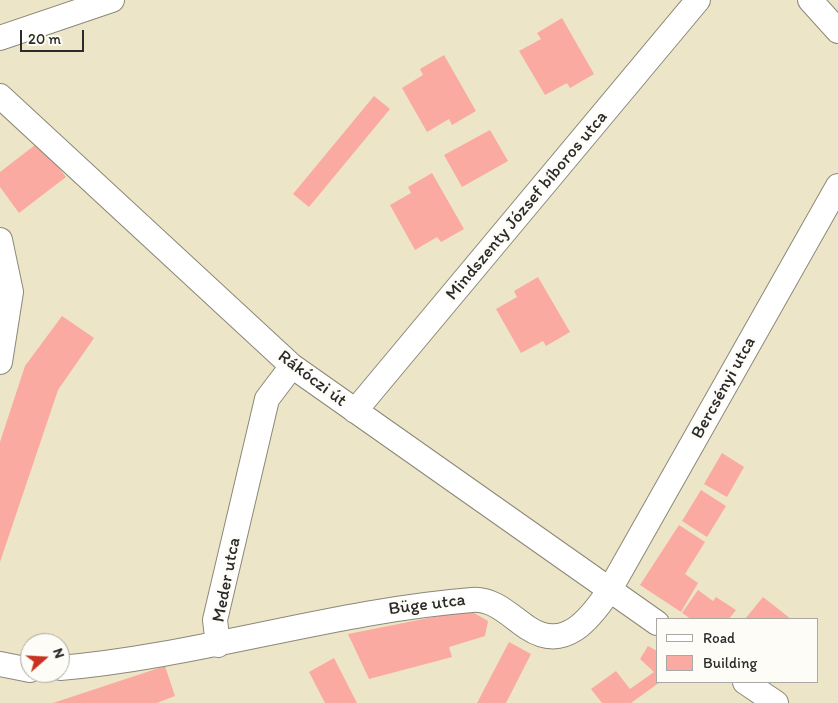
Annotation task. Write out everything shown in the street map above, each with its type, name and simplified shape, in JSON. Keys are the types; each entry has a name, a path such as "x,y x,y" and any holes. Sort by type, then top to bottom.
{"street":[{"path":"0,38 112,0"},
{"name":"Mindszenty József bíboros utca","path":"355,411 698,0"},
{"path":"810,0 838,31"},
{"name":"Rákóczi út","path":"1,100 292,366 656,622"},
{"name":"Bercsényi utca","path":"609,591 838,186"},
{"path":"0,240 11,292 0,362"},
{"name":"Meder utca","path":"70,667 218,645 216,620 267,399 292,366"},
{"name":"Büge utca","path":"218,645 416,604 480,599 506,610 529,629 551,637 571,632 593,615 609,591"},
{"path":"0,664 20,668"},
{"path":"746,683 776,703"}],"building":[{"path":"562,18 594,74 570,88 567,83 545,95 519,51 541,39 537,33"},
{"path":"444,55 476,111 452,125 449,119 427,132 402,88 423,75 420,69"},
{"path":"374,96 390,109 309,207 293,194"},
{"path":"490,130 508,161 462,187 444,155"},
{"path":"39,142 66,177 19,213 0,187 0,172"},
{"path":"432,173 464,229 441,242 437,237 415,250 390,205 411,193 408,187"},
{"path":"538,277 570,332 546,346 543,341 521,353 496,309 517,297 514,291"},
{"path":"62,316 94,338 58,390 0,562 0,442 25,366"},
{"path":"722,453 744,467 727,497 704,484"},
{"path":"701,490 726,506 707,537 682,521"},
{"path":"679,525 705,542 685,574 698,583 681,612 640,585"},
{"path":"698,590 713,601 716,597 736,610 730,618 690,618 682,613"},
{"path":"763,597 790,618 746,618"},
{"path":"469,610 488,621 485,636 449,647 452,657 369,679 348,634"},
{"path":"509,642 531,654 506,703 477,703"},
{"path":"648,646 656,650 656,683 659,683 631,703 602,703 591,689 616,671 630,689 654,672 640,659"},
{"path":"334,658 357,703 325,703 309,672"},
{"path":"165,666 175,696 157,703 53,703"}]}
